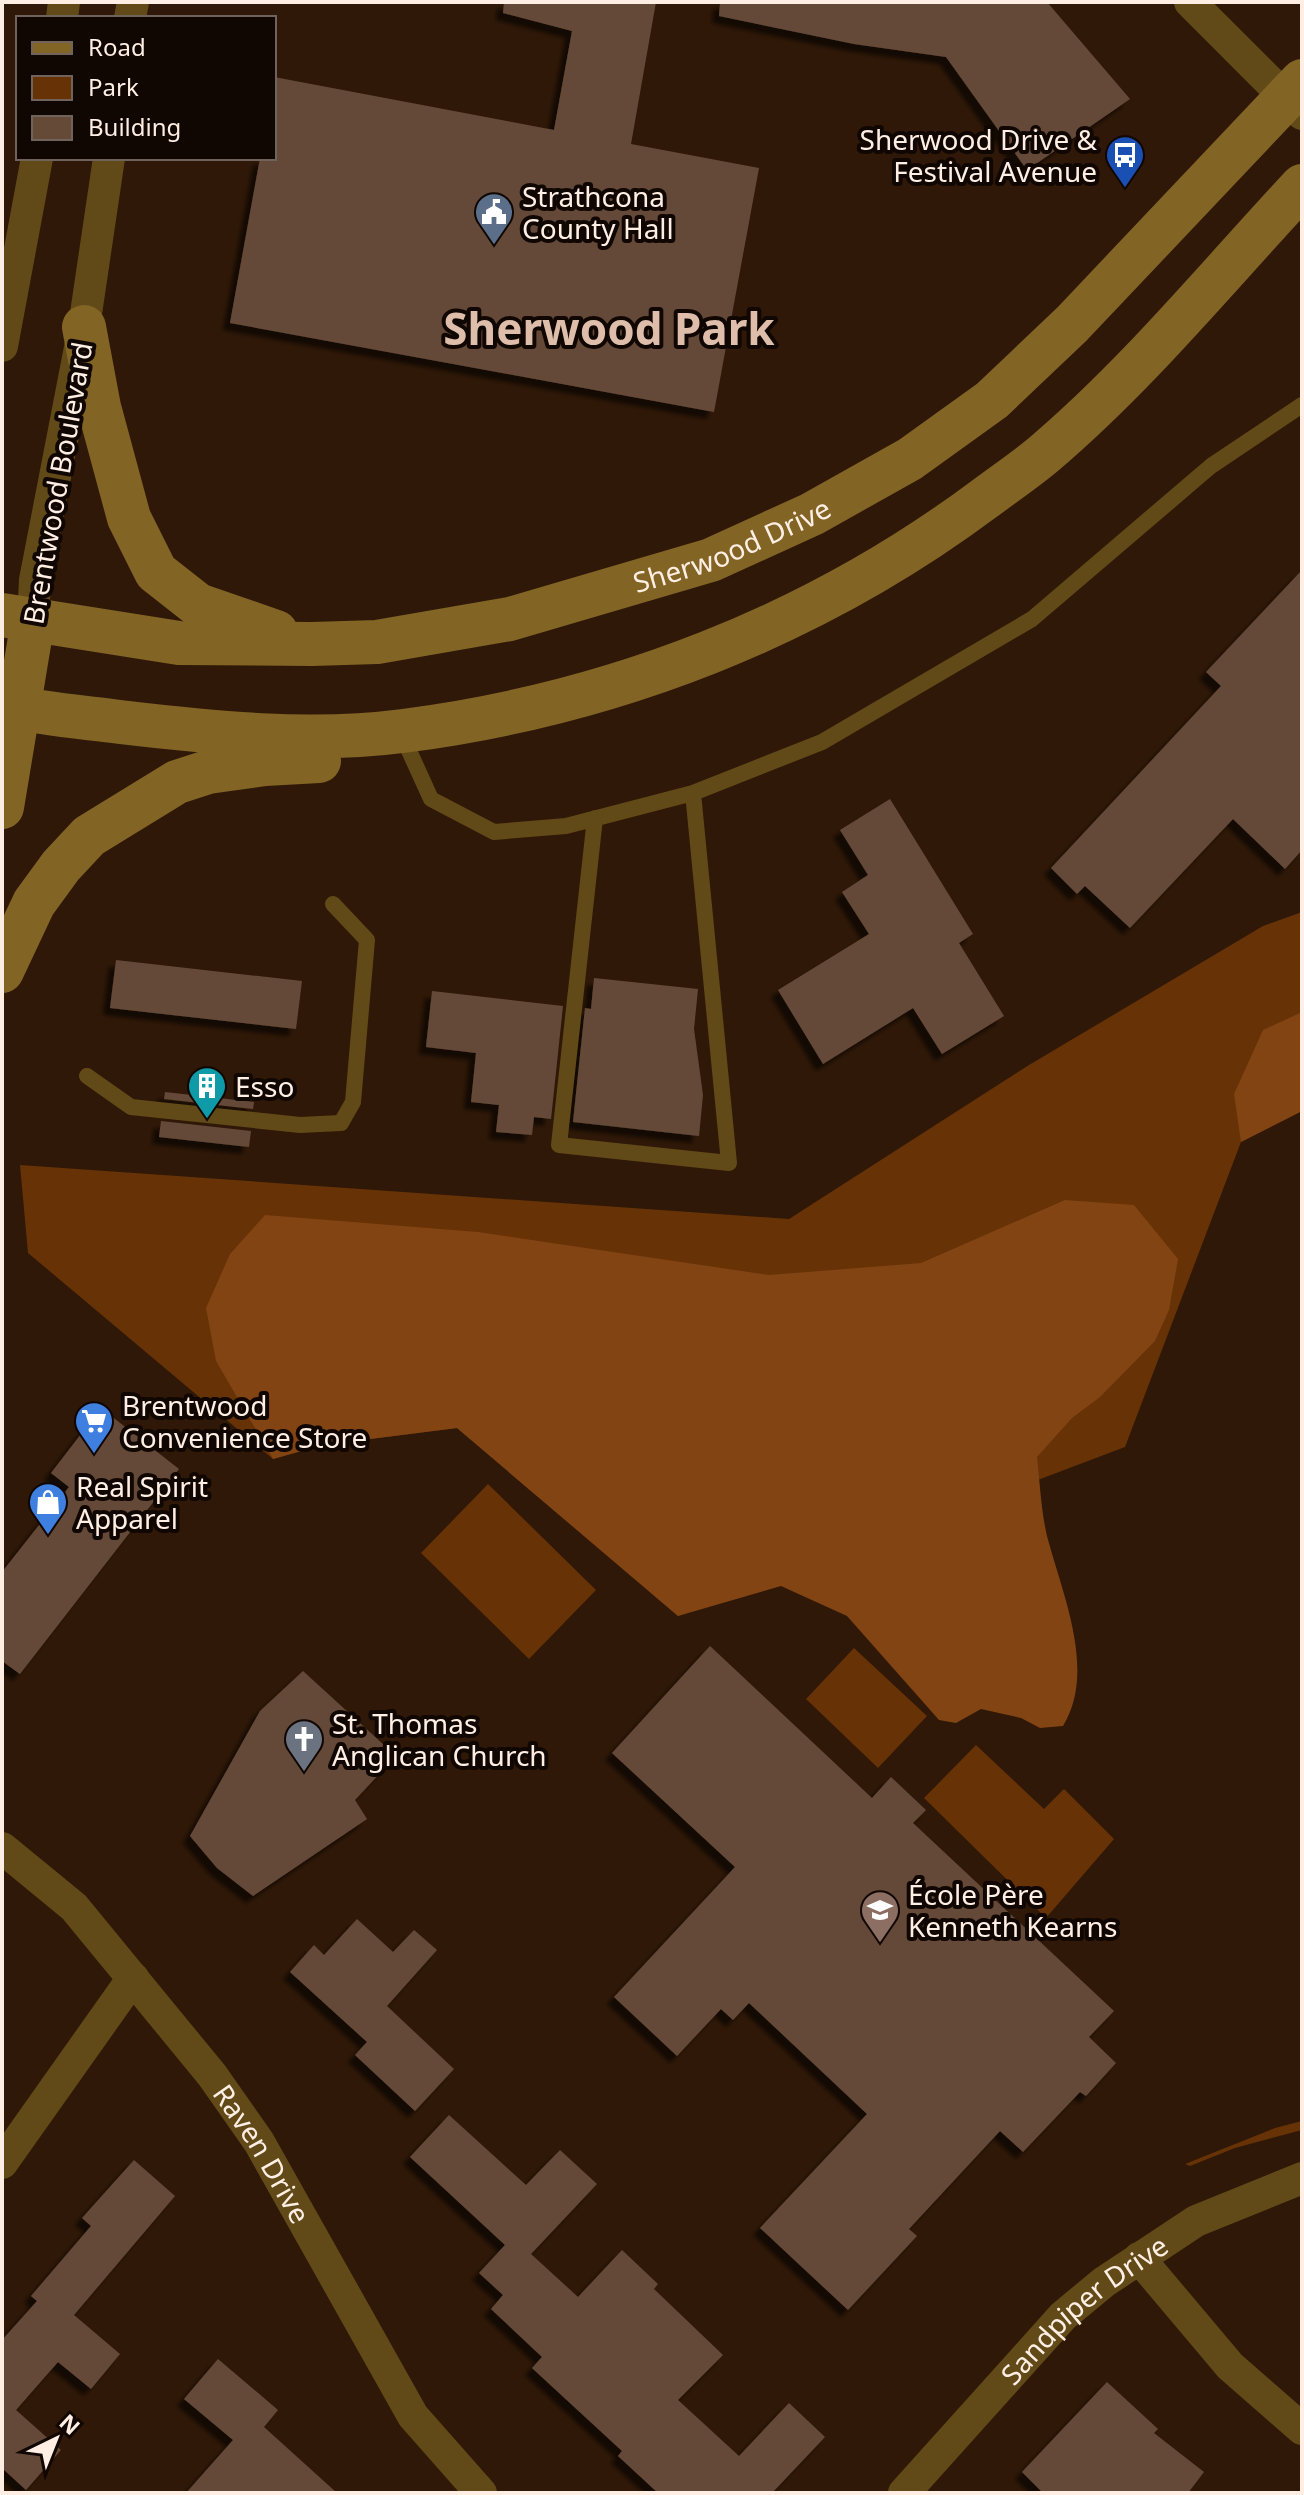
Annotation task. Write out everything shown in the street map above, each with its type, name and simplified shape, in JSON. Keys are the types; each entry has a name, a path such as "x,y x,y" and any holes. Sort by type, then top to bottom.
{"main road":[{"name":"Sherwood Drive","path":"12,625 179,643 377,642 510,619 711,560 812,514 910,459 992,400 1297,98"},
{"path":"11,707 155,726 290,737 401,732 550,705 700,658 786,621 875,574 935,536 1043,455 1130,373 1302,186"},
{"path":"84,327 99,407 129,518 156,572 198,605 312,644"},
{"name":"Brentwood Boulevard","path":"2,807 11,707 12,625"},
{"path":"2,971 34,903 61,866 89,836 177,782 208,772 318,761 401,732"}],"street":[{"path":"1190,2 1297,98"},
{"path":"2,346 37,160"},
{"name":"Brentwood Boulevard","path":"12,625 35,580 84,327 109,160"},
{"name":"Raven Drive","path":"2,1848 74,1907 212,2075 259,2142 413,2416 481,2493"},
{"path":"2,2163 133,1978"},
{"name":"Sandpiper Drive","path":"904,2493 1063,2316 1104,2282 1196,2221 1302,2178"},
{"path":"1139,2258 1230,2366 1302,2429"}],"lane":[{"path":"401,732 431,799 494,832 566,826 693,793 822,742 1032,619 1211,466 1302,405"},
{"path":"595,818 559,1145 729,1163 693,793"},
{"path":"87,1076 131,1107 300,1125 341,1123 353,1102 367,940 333,904"}],"green space":[{"path":"1302,912 1302,1111 1241,1142 1125,1447 678,1616 457,1428 323,1445 273,1459 28,1253 20,1165 789,1219 1029,1065 1263,926"},
{"path":"488,1484 596,1590 529,1659 421,1553"},
{"path":"854,1648 927,1716 878,1768 806,1699"},
{"path":"976,1745 1044,1809 1064,1789 1114,1839 1046,1918 924,1798"},
{"path":"1302,2121 1302,2130 1235,2148 1190,2166 1185,2164 1275,2128"}],"shaded area":[{"path":"1302,1012 1302,1111 1241,1142 1234,1094 1263,1030"},
{"path":"1065,1200 1134,1205 1178,1259 1169,1310 1155,1341 1100,1397 1072,1418 1037,1457 1047,1536 1068,1607 1077,1657 1073,1704 1063,1726 1040,1728 1021,1718 981,1709 956,1723 939,1720 847,1616 781,1586 678,1616 457,1428 323,1445 273,1459 216,1361 206,1308 230,1254 265,1215 478,1232 769,1275 921,1263"}],"building":[{"name":"Strathcona County Hall","path":"504,2 656,2 631,144 759,168 714,412 230,323 260,160 276,160 276,77 554,130 572,31 503,13"},
{"path":"720,2 1047,2 1130,99 1027,170 946,57 854,44 719,16"},
{"path":"1302,570 1302,850 1285,869 1233,819 1130,928 1085,886 1077,894 1051,868 1221,686 1206,672"},
{"path":"890,799 973,934 959,943 1004,1016 942,1054 913,1008 823,1064 778,990 869,934 842,892 868,875 840,830"},
{"name":"Esso","path":"116,960 302,981 296,1029 110,1008"},
{"path":"594,978 698,989 694,1029 703,1095 699,1136 573,1122 585,1008 591,1009"},
{"path":"432,991 563,1006 551,1119 534,1117 532,1135 496,1132 499,1105 471,1102 476,1053 426,1047"},
{"path":"165,1092 254,1102 253,1109 164,1099"},
{"path":"161,1121 251,1131 249,1147 159,1137"},
{"path":"101,1408 179,1469 20,1674 2,1661 2,1572 69,1487 51,1473"},
{"path":"710,1646 872,1798 891,1777 926,1810 913,1823 1114,2011 1089,2037 1116,2063 1086,2096 1080,2092 1023,2152 1000,2131 909,2229 917,2236 848,2310 760,2228 867,2114 749,2003 733,2020 721,2009 677,2056 614,1997 735,1867 612,1753"},
{"name":"St. Thomas Anglican Church","path":"303,1671 396,1756 355,1800 367,1819 253,1896 217,1868 190,1836 260,1711"},
{"path":"357,1919 393,1952 414,1930 437,1950 387,2006 454,2069 415,2111 355,2055 367,2042 290,1972 314,1945 324,1955"},
{"path":"449,2115 526,2185 560,2150 597,2184 531,2254 578,2297 622,2250 658,2284 654,2289 723,2355 678,2400 739,2456 789,2403 825,2437 772,2493 658,2493 618,2456 622,2451 532,2368 542,2357 491,2309 503,2295 479,2273 505,2245 410,2157"},
{"path":"134,2160 175,2196 74,2315 120,2354 91,2389 58,2362 16,2410 61,2450 26,2490 2,2468 2,2340 37,2301 31,2296 91,2226 82,2218"},
{"path":"218,2359 278,2410 264,2427 337,2493 186,2493 233,2440 184,2399"},
{"path":"1107,2382 1158,2429 1154,2433 1204,2472 1188,2493 1043,2493 1022,2472"}],"place":[{"name":"Sherwood Drive & Festival Avenue","path":"1125,189"},
{"name":"Strathcona County Hall","path":"494,246"},
{"name":"Esso","path":"207,1120"},
{"name":"Brentwood Convenience Store","path":"94,1455"},
{"name":"Real Spirit Apparel","path":"48,1536"},
{"name":"St. Thomas Anglican Church","path":"304,1773"},
{"name":"École Père Kenneth Kearns","path":"880,1944"}],"district":[{"name":"Sherwood Park","path":"609,328"}]}
